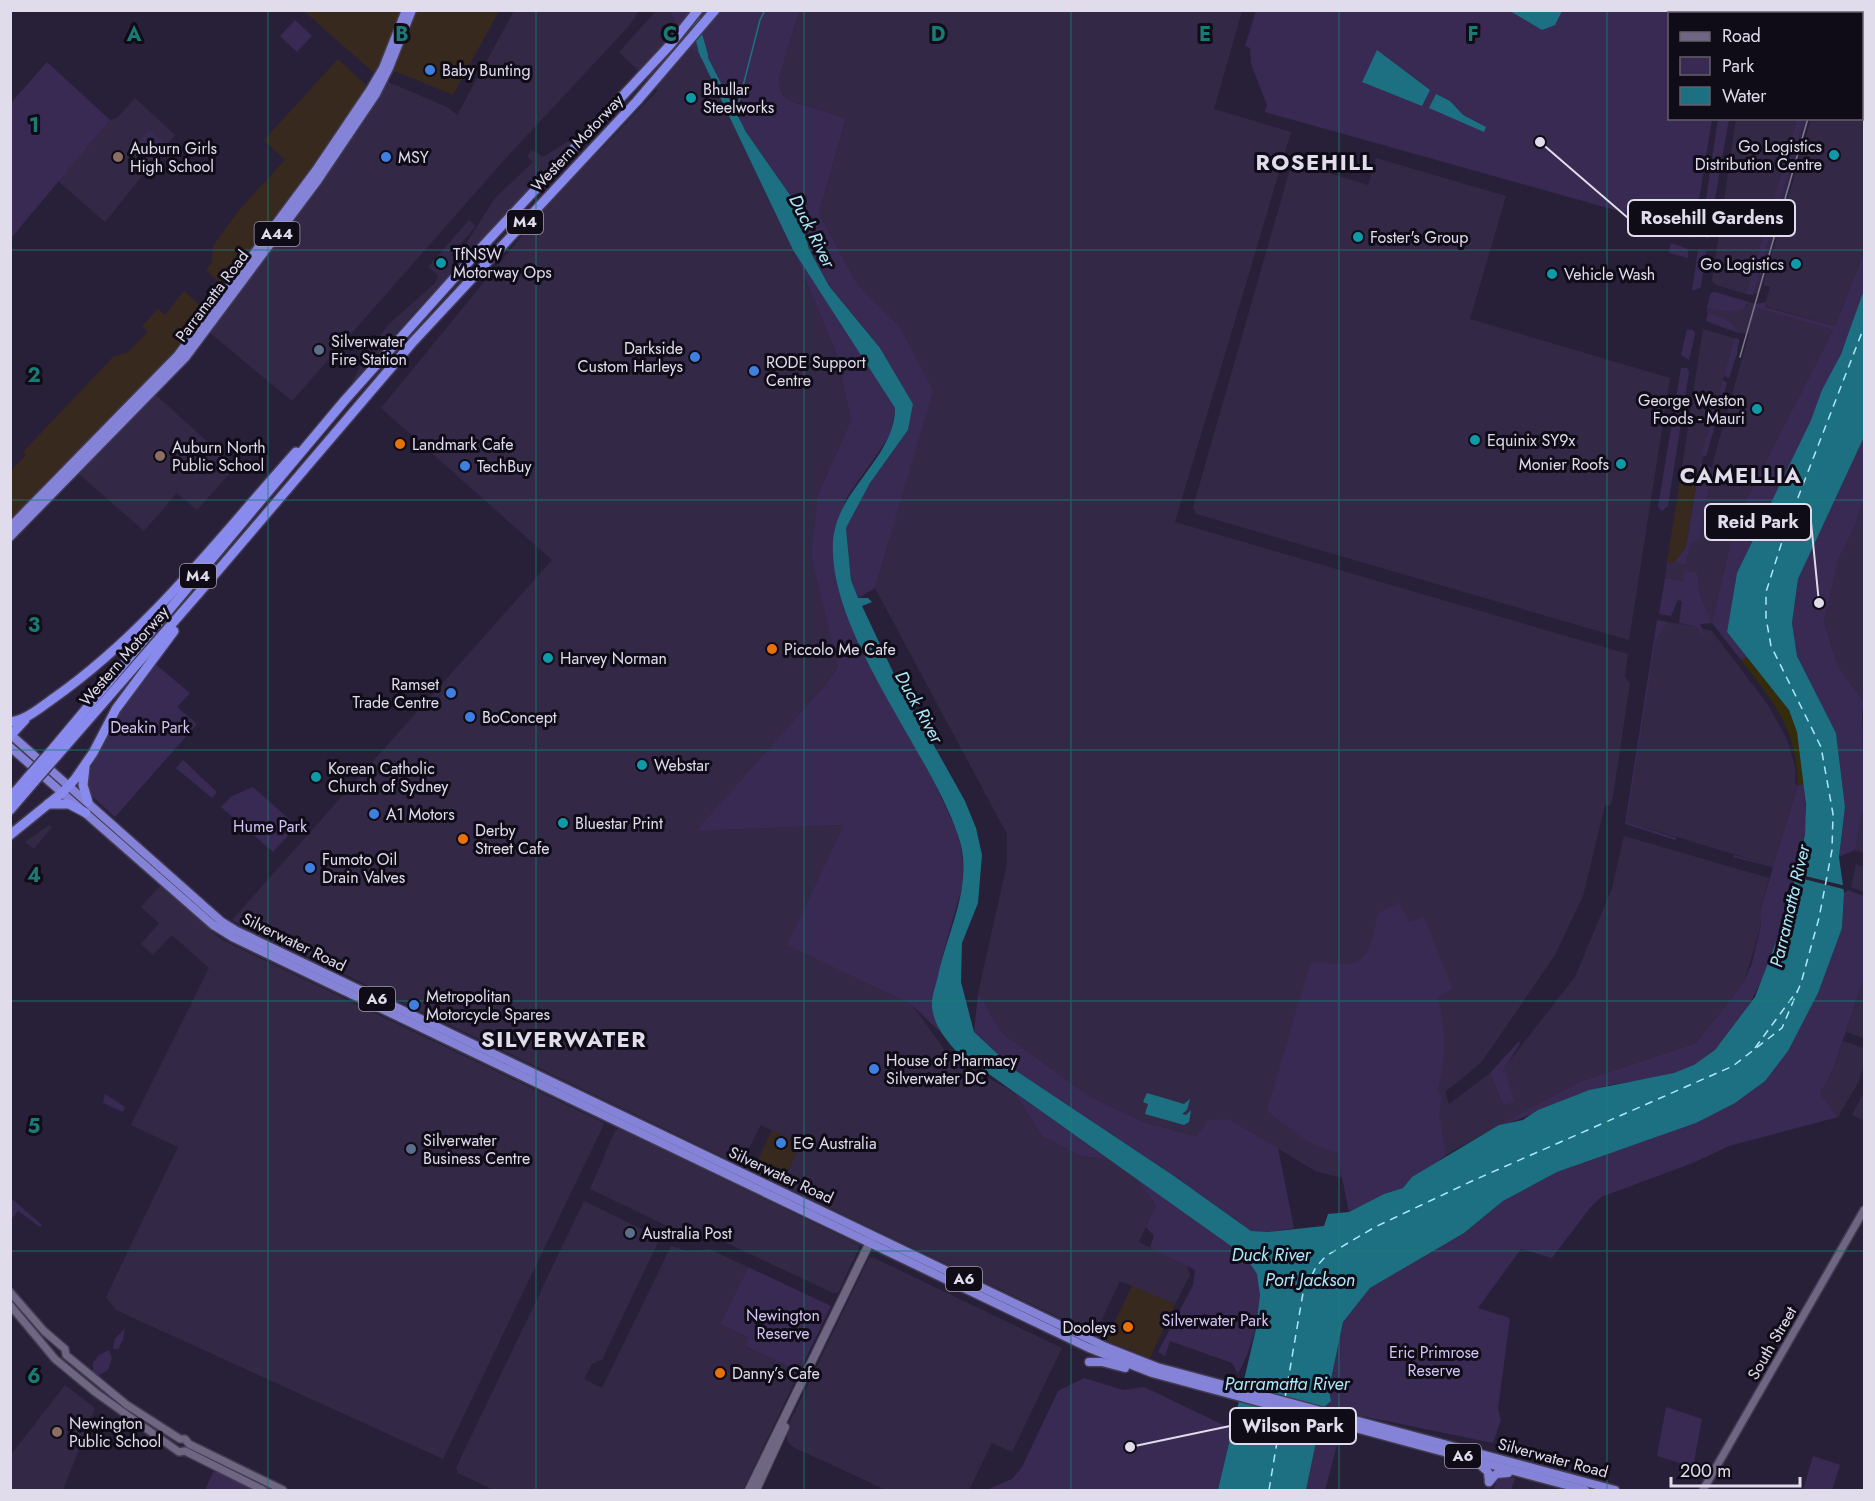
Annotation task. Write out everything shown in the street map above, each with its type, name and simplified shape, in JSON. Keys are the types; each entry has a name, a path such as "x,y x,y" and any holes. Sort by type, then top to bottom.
{"highway":[{"name":"Parramatta Road","path":"10,527 178,355 316,170 370,90 383,68 406,10"},
{"name":"Parramatta Road","path":"10,537 185,358 318,180 376,93 389,68 412,10"},
{"name":"Western Motorway","path":"10,810 31,780 345,400 481,248 627,92 698,10"},
{"name":"Western Motorway","path":"53,754 198,594 412,343 637,101 715,10"},
{"name":"M4","path":"11,735 31,714 98,665 140,626 320,424 345,400"},
{"path":"10,835 66,789 86,765 116,709 198,594"},
{"name":"M4","path":"10,722 31,714"},
{"name":"Silverwater Road","path":"11,735 87,808 222,922 235,930 872,1239 1155,1370 1615,1491"},
{"name":"Silverwater Road","path":"10,747 66,789"},
{"path":"47,804 69,804 87,808 83,785 86,765"},
{"name":"Western Motorway","path":"10,798 31,780"},
{"path":"1089,1362 1155,1370"},
{"name":"Silverwater Road","path":"1341,1420 1585,1491"},
{"path":"1473,1459 1486,1469 1489,1482 1496,1474 1504,1472 1544,1482 1549,1480"}],"main road":[{"path":"749,1491 872,1239"},
{"path":"756,1491 782,1435 789,1412"}],"street":[{"name":"South Street","path":"1703,1491 1864,1210"},
{"path":"10,1292 60,1347 65,1349 66,1355 127,1405 180,1439 185,1439 187,1448 263,1491"},
{"path":"10,1305 56,1357 95,1392 176,1447 179,1452 187,1448"},
{"path":"56,1357 60,1347"},
{"path":"56,1357 66,1355"},
{"path":"176,1447 180,1439"},
{"path":"187,1448 284,1491"}],"shaded area":[{"path":"1757,10 1827,11 1827,12 1756,12"},
{"path":"304,11 499,11 453,95 380,65 373,72"},
{"path":"514,11 639,11 628,27 505,159 292,401 209,332 325,177 388,82 447,107 457,115"},
{"path":"669,11 694,50 698,51 793,250 836,353 851,420 818,494 838,667 826,684 697,831 845,825 788,945 912,1005 950,1057 1014,1092 1042,1136 1078,1155 1111,1161 1133,1176 1156,1205 1139,1242 1187,1266 1190,1275 1175,1304 1120,1281 1096,1332 1092,1333 781,1185 801,1144 761,1125 740,1165 232,920 552,560 381,408 548,204 658,90 619,52 655,12"},
{"path":"799,11 1242,11 1214,109 1291,132 1175,522 1628,654 1625,677 1630,683 1613,796 1610,806 1605,805 1583,896 1555,955 1481,1063 1445,1092 1449,1104 1490,1073 1503,1105 1504,1068 1575,977 1612,888 1624,836 1769,878 1760,911 1761,925 1744,982 1696,1043 1579,1082 1383,1189 1315,1171 1229,1119 1197,1136 1144,1122 1089,1096 1002,1033 978,993 1007,864 1007,834 875,588 932,391 901,328 856,282 819,213 846,118 790,101 781,93 779,79"},
{"path":"1864,11 1864,252 1835,326 1765,306 1770,287 1763,285 1811,120 1863,120 1863,12 1840,12"},
{"path":"338,59 367,86 311,169 223,286 206,270 212,263 213,246 240,209 285,160 264,140"},
{"name":"Auburn Girls High School","path":"135,98 175,135 105,222 58,181 110,120 118,117"},
{"path":"1736,120 1797,120 1746,294 1716,285 1712,281"},
{"path":"1804,120 1809,120 1760,292 1753,295"},
{"path":"578,135 351,384 367,353 389,324 435,283 438,275 428,267 469,220 476,226 451,255 453,257 462,250 495,198 533,162 527,156 532,150 543,157"},
{"path":"1376,158 1506,196 1470,319 1670,378 1629,640 1196,514 1193,507 1292,162 1368,185"},
{"path":"184,291 205,310 171,357 11,520 11,471 26,455 23,452 113,357 128,352 148,332 142,326 158,309 165,315"},
{"path":"1749,302 1756,304 1756,308 1833,330 1736,520 1712,623 1700,595 1696,573 1685,576 1683,581 1665,578 1667,562 1686,565 1690,544 1700,538 1713,462 1749,334 1738,333 1727,320 1707,313 1707,308 1730,312 1747,306"},
{"path":"1703,329 1734,338 1696,486 1680,480"},
{"name":"Auburn North Public School","path":"156,395 235,467 197,510 177,493 144,531 79,474"},
{"path":"1680,480 1696,486 1686,547 1674,563 1667,562"},
{"path":"1864,497 1864,702 1838,666 1824,622 1838,561 1855,526"},
{"path":"1668,622 1695,626 1704,634 1702,628 1712,631 1768,705 1787,739 1795,767 1795,784 1798,785 1773,866 1627,822 1656,640"},
{"path":"1864,806 1864,853 1855,850"},
{"path":"49,825 52,827 34,849 25,842"},
{"path":"1856,864 1864,867 1864,892 1851,887"},
{"path":"160,886 222,940 604,1124 443,1459 116,1310 106,1297 178,1147 131,1125 209,968 172,935 153,955 141,944 159,923 141,907"},
{"path":"1864,978 1864,1038 1846,1032"},
{"path":"1843,1041 1864,1048 1864,1064 1859,1081 1838,1117 1820,1093 1833,1070"},
{"path":"1864,1092 1864,1121 1852,1115"},
{"path":"619,1129 860,1245 838,1293 833,1293 712,1236 690,1237 590,1189 615,1131"},
{"path":"772,1130 801,1144 781,1185 753,1170"},
{"path":"584,1201 658,1237 659,1240 602,1360 592,1364 584,1379 602,1388 671,1246 687,1251 709,1249 748,1267 720,1324 749,1338 746,1347 799,1372 743,1490 494,1490 458,1473 456,1468"},
{"path":"872,1257 1062,1348 1012,1452 992,1443 969,1490 886,1490 793,1447 787,1441 787,1428 869,1258"},
{"path":"1133,1284 1175,1304 1150,1358 1109,1342 1107,1338"},
{"name":"Newington Public School","path":"65,1385 95,1408 63,1490 11,1490 10,1456"}],"green space":[{"path":"669,11 799,11 779,79 781,93 790,101 846,118 819,213 856,282 901,328 933,391 875,588 858,598 851,580 846,528 870,483 908,430 913,404 880,348 829,286 809,249 797,205 746,132 701,47 698,51 694,51"},
{"path":"1256,11 1732,11 1668,12 1668,120 1712,120 1693,237 1689,238 1690,231 1265,112 1267,105 1251,64 1250,48 1245,46"},
{"path":"295,20 312,36 297,52 280,36"},
{"path":"47,62 110,120 11,238 11,103"},
{"path":"1718,120 1729,120 1708,239 1702,235"},
{"path":"1797,120 1804,120 1754,292 1753,295 1746,294"},
{"path":"149,130 156,135 144,149 137,144"},
{"path":"156,136 163,141 152,155 145,150"},
{"path":"1671,243 1688,249 1688,258 1669,253"},
{"path":"793,250 895,408 891,434 845,500 836,574 845,608 872,669 931,775 959,836 965,877 944,950 932,1006 940,1032 912,1005 787,945 844,825 696,831 826,684 838,667 811,554 818,494 851,420 836,353"},
{"path":"1698,250 1706,251 1701,287 1692,291"},
{"path":"1864,252 1864,290 1853,325 1811,420 1737,573 1727,632 1747,657 1741,660 1712,623 1700,624 1706,638 1695,626 1679,623 1682,601 1678,600 1671,616 1659,614 1665,578 1683,581 1685,571 1697,573 1700,595 1712,622 1736,520 1833,330 1756,308 1748,334 1756,304 1766,302 1765,307 1835,326"},
{"path":"1713,292 1749,302 1745,307 1736,311 1707,308 1710,294"},
{"path":"1708,313 1726,319 1738,333 1706,321"},
{"path":"1687,329 1693,330 1695,334 1689,360 1681,355"},
{"path":"1734,338 1739,339 1729,378 1724,376"},
{"path":"1681,368 1687,368 1689,372 1668,506 1662,511 1658,507"},
{"path":"1723,380 1727,383 1706,457 1702,454"},
{"path":"1864,437 1864,497 1855,526 1838,561 1824,622 1838,666 1864,702 1862,713 1864,806 1855,850 1839,857 1845,807 1836,733 1797,656 1792,624 1798,579"},
{"path":"1700,463 1712,468 1700,539 1690,544 1686,565 1674,563 1686,547"},
{"path":"1657,620 1668,622 1656,640 1627,822 1677,838 1675,840 1625,824"},
{"name":"Deakin Park","path":"154,663 190,693 177,707 197,724 115,817 90,794 89,780 93,763 111,727"},
{"path":"183,760 217,792 212,798 176,768"},
{"path":"1804,784 1805,834 1801,861 1783,928 1754,996 1736,1025 1716,1050 1694,1066 1681,1071 1601,1087 1499,1125 1579,1082 1696,1043 1744,982 1752,963 1761,925 1760,911 1773,867 1733,857 1734,855 1773,866 1798,785"},
{"name":"Hume Park","path":"253,787 297,826 273,852 221,807 232,796"},
{"name":"Eric Primrose Reserve","path":"1848,890 1864,896 1864,978 1833,1070 1820,1093 1838,1117 1729,1146 1693,1163 1601,1197 1552,1258 1521,1249 1478,1308 1510,1318 1498,1409 1501,1420 1493,1443 1323,1408 1331,1399 1329,1389 1343,1322 1370,1288 1464,1233 1503,1201 1557,1172 1696,1123 1842,928 1844,893"},
{"path":"1399,903 1409,922 1424,917 1452,988 1438,998 1443,1022 1444,1045 1437,1092 1442,1095 1439,1115 1446,1155 1403,1188 1384,1194 1349,1212 1337,1153 1308,1142 1267,1111 1310,964 1320,962 1349,964 1357,961 1364,956 1372,941 1378,913"},
{"path":"978,993 1002,1033 1089,1096 1144,1122 1196,1136 1209,1120 1229,1119 1278,1148 1294,1228 1268,1232 1251,1231 1174,1176 1015,1070 974,1032"},
{"path":"1519,1041 1520,1044 1504,1068 1515,1102 1503,1105 1490,1073"},
{"path":"1014,1092 1111,1161 1078,1155 1042,1136"},
{"path":"105,1094 125,1107 123,1112 103,1103"},
{"name":"Silverwater Park","path":"1133,1176 1245,1256 1256,1271 1260,1301 1256,1327 1238,1374 1232,1363 1170,1341 1165,1356 1158,1352 1193,1285 1195,1270 1150,1248 1154,1236 1146,1227 1156,1205"},
{"path":"11,1198 42,1225 40,1227 18,1211 11,1220"},
{"name":"Newington Reserve","path":"748,1267 831,1306 799,1372 745,1346 749,1338 720,1324"},
{"path":"125,1328 123,1340 118,1349 113,1349 115,1339"},
{"path":"109,1350 112,1358 108,1370 97,1376 93,1374 93,1363 99,1355"},
{"path":"1084,1378 1123,1390 1144,1387 1232,1429 1219,1490 986,1490 1012,1479 1022,1467 1058,1391"},
{"path":"1666,1407 1702,1419 1693,1467 1657,1456"},
{"path":"1316,1437 1338,1441 1325,1490 1306,1490"},
{"path":"1813,1456 1840,1465 1832,1490 1803,1490"},
{"path":"217,1471 258,1490 205,1490 213,1472"},
{"path":"1504,1476 1515,1478 1511,1490 1493,1490 1496,1482"}],"sand":[{"path":"1747,657 1789,710 1797,732 1804,784 1798,785 1793,747 1782,717 1741,660"}],"water":[{"path":"1562,10 1555,25 1542,30 1510,11"},
{"name":"Port Jackson","path":"702,46 746,132 797,205 809,249 829,286 880,348 913,404 908,430 870,483 846,528 851,580 858,598 868,598 872,602 862,606 894,674 965,801 976,828 982,855 978,903 962,943 961,982 974,1032 1015,1070 1174,1176 1251,1231 1268,1232 1324,1226 1328,1214 1349,1212 1384,1194 1403,1188 1412,1177 1499,1125 1523,1120 1538,1110 1589,1090 1674,1073 1694,1065 1715,1050 1755,997 1788,911 1805,835 1806,804 1797,732 1789,710 1727,632 1737,573 1841,354 1864,290 1864,437 1798,579 1792,623 1797,656 1836,733 1845,807 1839,857 1844,893 1842,928 1818,993 1788,1051 1765,1081 1735,1103 1696,1123 1557,1172 1503,1201 1464,1233 1370,1288 1343,1322 1329,1389 1331,1401 1323,1408 1306,1490 1218,1490 1256,1329 1260,1295 1257,1274 1245,1256 955,1050 937,1025 932,1000 962,888 962,853 958,835 944,801 862,652 846,614 836,576 833,541 844,505 886,443 895,408 793,250 698,51"},
{"path":"1377,50 1430,90 1422,106 1362,82"},
{"path":"1436,94 1450,101 1463,115 1486,127 1484,132 1429,108"},
{"path":"1147,1093 1184,1104 1190,1099 1187,1110 1182,1114 1186,1115 1191,1110 1189,1122 1184,1125 1145,1114 1148,1104 1143,1102"}],"pier":[{"path":"1793,873 1846,886 1847,890 1792,876"}],"waterway":[{"path":"736,113 760,20 765,10"},
{"name":"Duck River","path":"696,11 696,27 704,55"}],"ferry route":[{"path":"1285,1398 1303,1293 1316,1267 1326,1256 1375,1227 1472,1181 1733,1066 1782,1028 1801,983 1819,918 1832,850 1833,814 1821,747 1771,646 1766,618 1766,592 1787,526 1864,327"},
{"path":"1755,1048 1797,991"},
{"path":"1269,1490 1282,1412"}],"tram line":[{"path":"1740,357 1807,120"}],"place":[{"name":"Baby Bunting","path":"430,70"},
{"name":"Bhullar Steelworks","path":"691,98"},
{"name":"Rosehill Gardens","path":"1540,142"},
{"name":"Go Logistics Distribution Centre","path":"1834,155"},
{"name":"Auburn Girls High School","path":"118,157"},
{"name":"MSY","path":"386,157"},
{"name":"Foster's Group","path":"1358,237"},
{"name":"TfNSW Motorway Ops","path":"441,263"},
{"name":"Go Logistics","path":"1796,264"},
{"name":"Vehicle Wash","path":"1552,274"},
{"name":"Silverwater Fire Station","path":"319,350"},
{"name":"Darkside Custom Harleys","path":"695,357"},
{"name":"RODE Support Centre","path":"754,371"},
{"name":"George Weston Foods - Mauri","path":"1757,409"},
{"name":"Equinix SY9x","path":"1475,440"},
{"name":"Landmark Cafe","path":"400,444"},
{"name":"Auburn North Public School","path":"160,456"},
{"name":"Monier Roofs","path":"1621,464"},
{"name":"TechBuy","path":"465,466"},
{"name":"Reid Park","path":"1819,603"},
{"name":"Piccolo Me Cafe","path":"772,649"},
{"name":"Harvey Norman","path":"548,658"},
{"name":"Ramset Trade Centre","path":"451,693"},
{"name":"BoConcept","path":"470,717"},
{"name":"Webstar","path":"642,765"},
{"name":"Korean Catholic Church of Sydney","path":"316,777"},
{"name":"A1 Motors","path":"374,814"},
{"name":"Bluestar Print","path":"563,823"},
{"name":"Derby Street Cafe","path":"463,839"},
{"name":"Fumoto Oil Drain Valves","path":"310,868"},
{"name":"Metropolitan Motorcycle Spares","path":"414,1005"},
{"name":"House of Pharmacy Silverwater DC","path":"874,1069"},
{"name":"EG Australia","path":"781,1143"},
{"name":"Silverwater Business Centre","path":"411,1149"},
{"name":"Australia Post","path":"630,1233"},
{"name":"Dooleys","path":"1128,1327"},
{"name":"Danny’s Cafe","path":"720,1373"},
{"name":"Newington Public School","path":"57,1432"},
{"name":"Wilson Park","path":"1130,1447"}],"district":[{"name":"ROSEHILL","path":"1315,162"},
{"name":"CAMELLIA","path":"1741,475"},
{"name":"SILVERWATER","path":"564,1039"}],"water label":[{"name":"Parramatta River","path":"1790,906"},
{"name":"Parramatta River","path":"1287,1384"}]}
